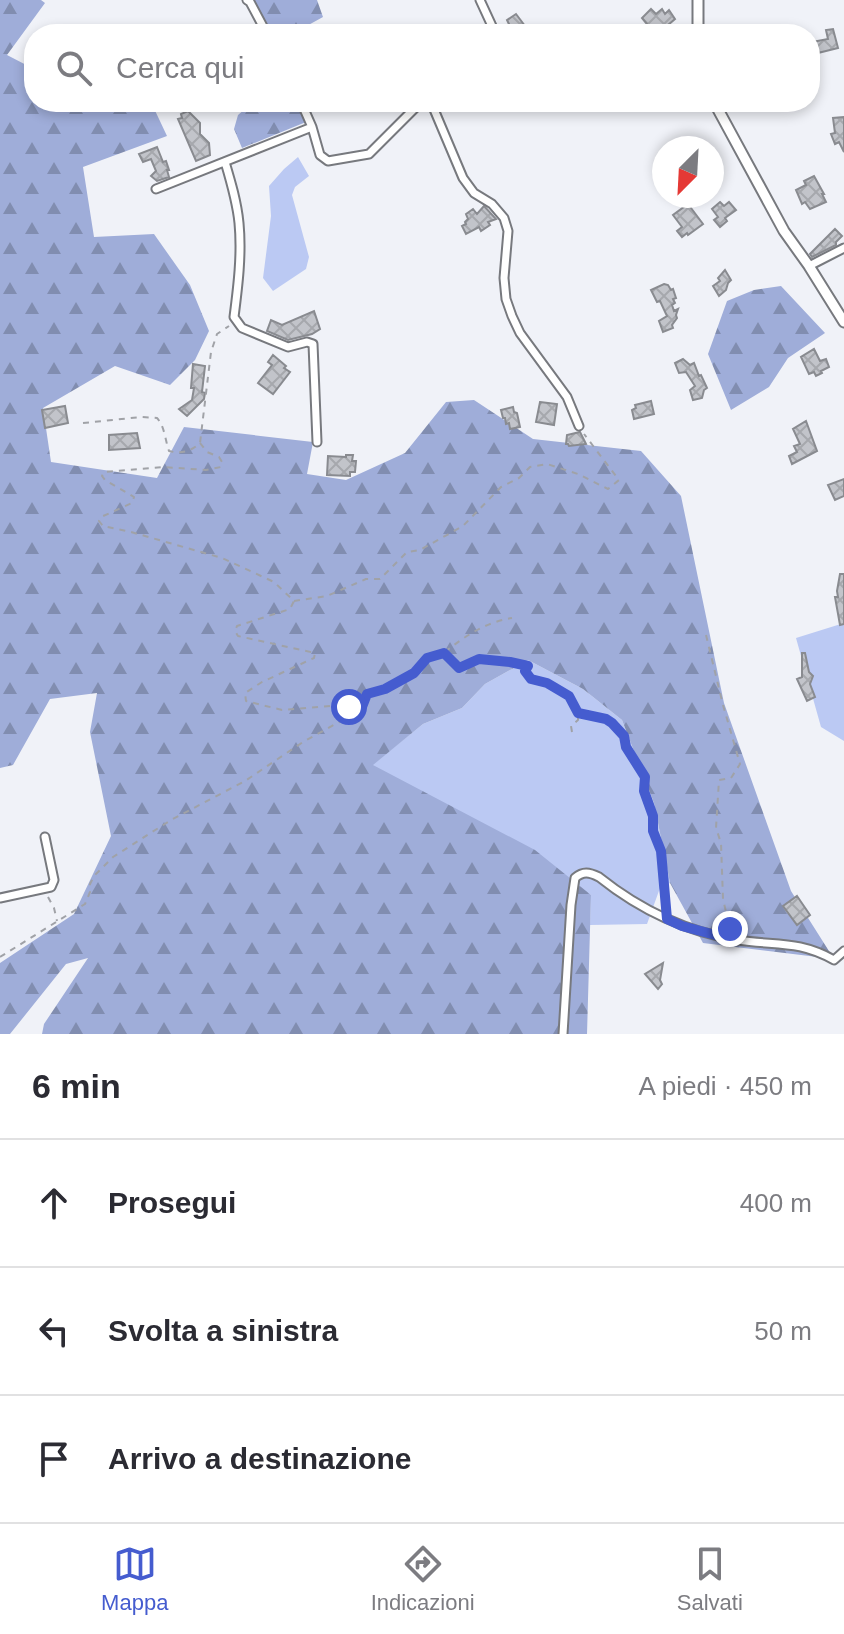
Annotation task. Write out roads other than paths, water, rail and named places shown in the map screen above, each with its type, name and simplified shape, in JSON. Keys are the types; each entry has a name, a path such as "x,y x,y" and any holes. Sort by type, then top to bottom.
{"street":[{"path":"247,0 262,24"},
{"path":"480,0 491,24"},
{"path":"698,0 698,24"},
{"path":"305,112 320,155 328,161 369,154 411,112"},
{"path":"435,112 463,178 474,193 492,204 504,218 508,231 504,278 512,316 520,333 567,397 579,426"},
{"path":"719,112 784,231 844,322"},
{"path":"156,189 312,127"},
{"path":"225,162 239,224 239,279 234,317 242,328 288,347 307,342 313,344 317,442"},
{"path":"809,266 844,248"},
{"path":"0,898 51,887 54,880 45,837"},
{"path":"563,1034 571,905 575,878 581,873 599,877 649,910 682,926 740,940 801,946 818,951 844,966"},
{"path":"834,960 844,951"}]}
